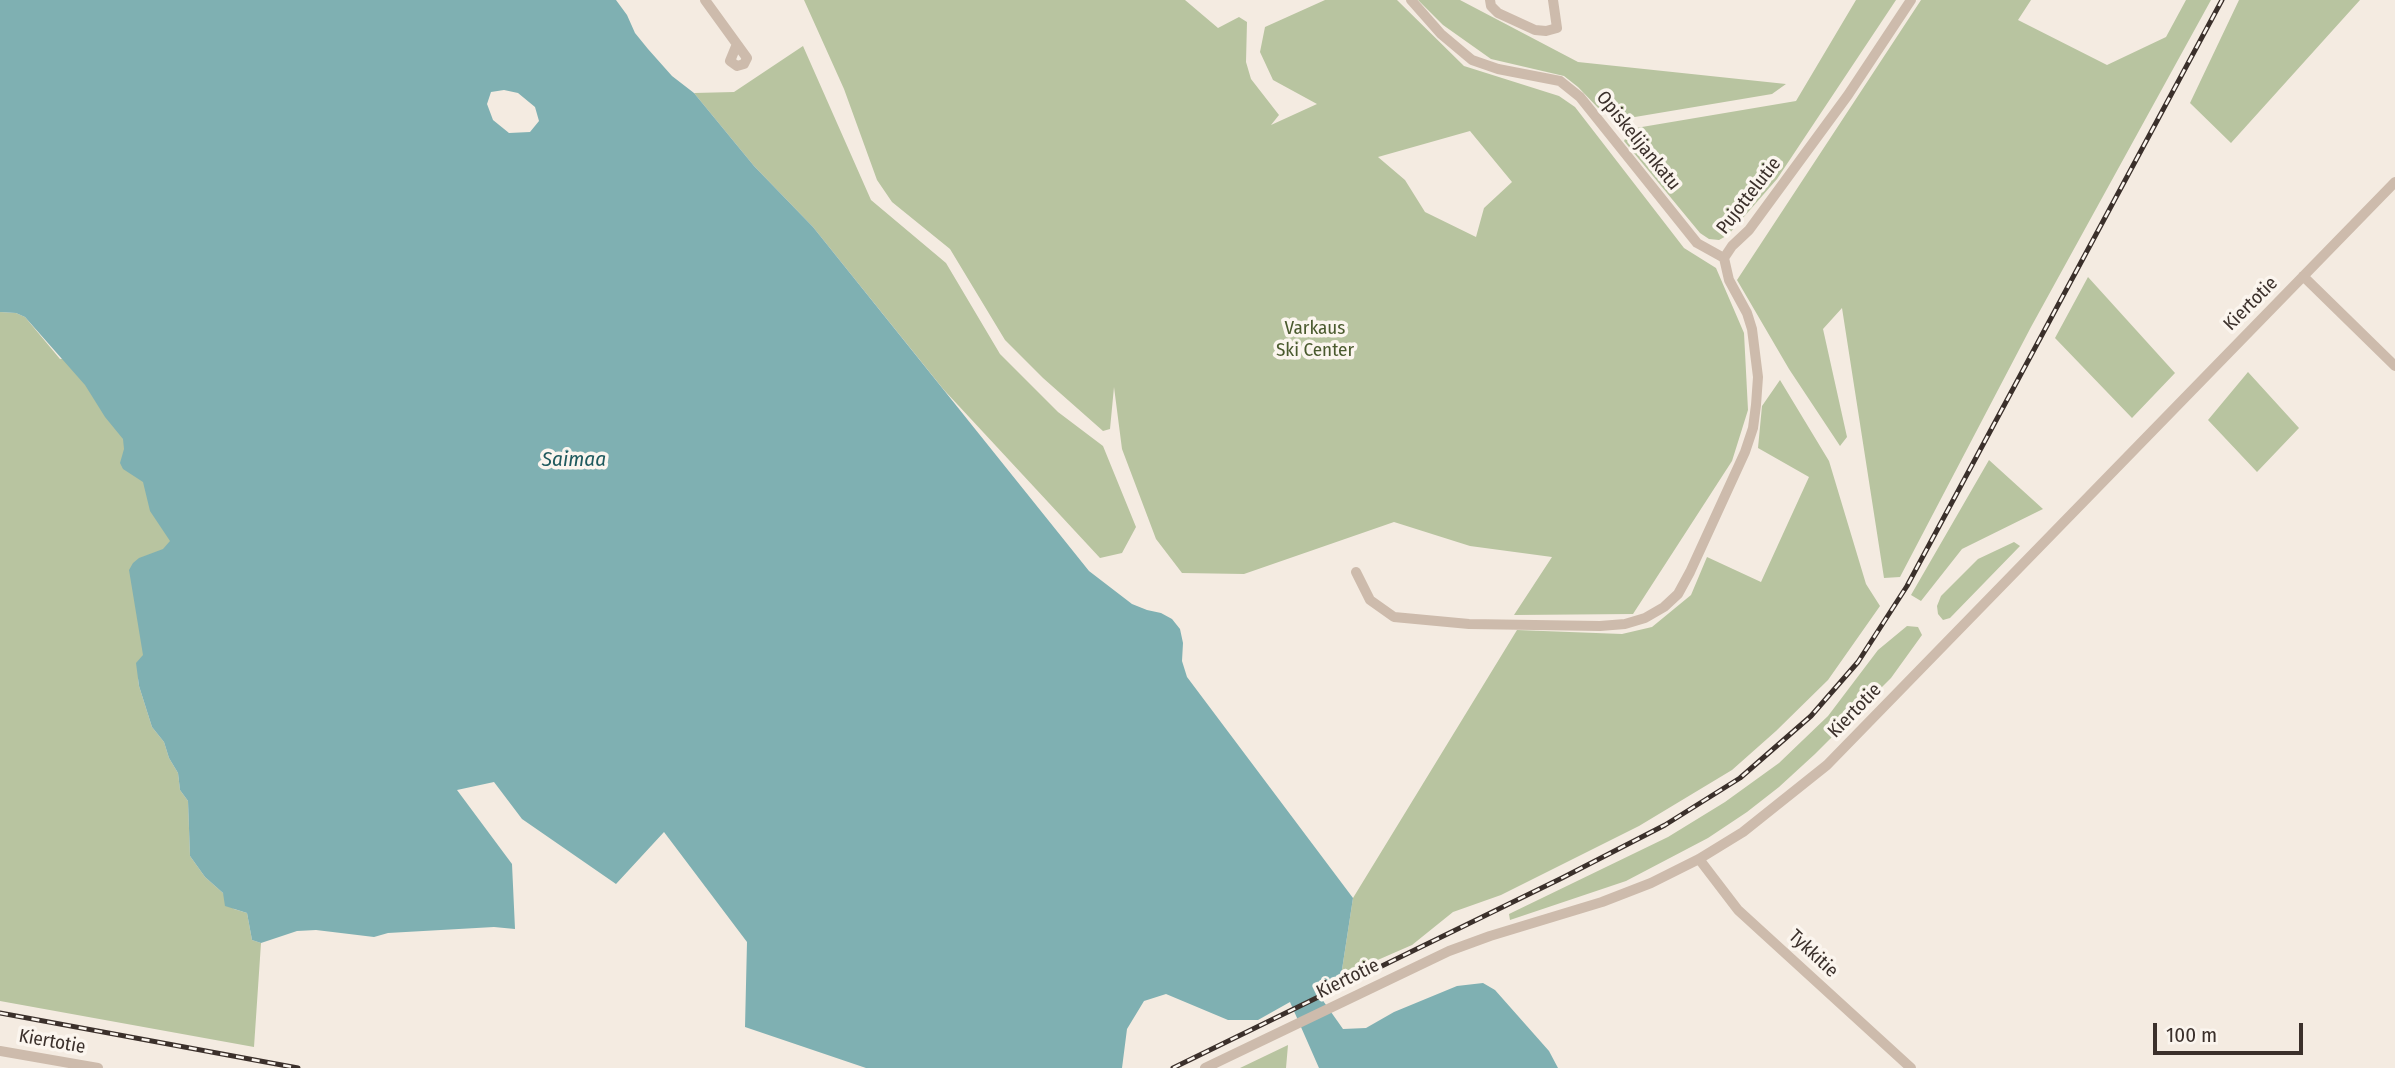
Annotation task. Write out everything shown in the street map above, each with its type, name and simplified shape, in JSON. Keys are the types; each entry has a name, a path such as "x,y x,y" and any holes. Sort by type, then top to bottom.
{"street":[{"path":"705,0 737,44"},
{"name":"Opiskelijankatu","path":"1411,0 1441,34 1472,60 1497,69 1559,81 1580,97 1697,243 1724,258"},
{"path":"1490,0 1491,6 1498,13 1535,30 1546,31 1558,28 1553,0"},
{"name":"Pujottelutie","path":"1356,572 1370,600 1394,617 1469,624 1625,624 1645,618 1664,607 1678,594 1745,452 1753,428 1758,377 1752,329 1747,313 1729,280 1724,258 1749,230 1839,107 1911,0"},
{"name":"Kiertotie","path":"1205,1068 1449,951 1602,902 1651,883 1699,859 1743,832 1828,765 2395,182"},
{"path":"2303,276 2395,366"},
{"name":"Tykkitie","path":"1699,859 1738,910 1911,1068"},
{"name":"Kiertotie","path":"0,1051 97,1068"}],"green space":[{"name":"Varkaus Ski Center","path":"804,0 1185,0 1218,28 1239,17 1247,22 1246,62 1251,79 1279,115 1271,125 1317,104 1273,80 1260,52 1265,27 1325,0 1397,0 1464,66 1559,96 1575,107 1684,248 1716,268 1744,333 1748,410 1732,461 1633,614 1514,615 1552,557 1470,546 1394,522 1244,574 1182,573 1156,539 1122,449 1114,387 1110,429 1103,431 1005,340 950,249 892,202 877,180 844,89","holes":["1470,131 1512,182 1484,208 1476,237 1425,212 1405,180 1378,157"]},
{"path":"1418,0 1460,0 1578,62 1786,84 1772,94 1617,120 1603,113 1564,76 1491,59 1443,25"},
{"path":"1856,0 1896,0 1777,179 1728,235 1719,240 1709,239 1700,233 1624,141 1630,129 1796,101"},
{"path":"1921,0 2031,0 2018,20 2107,65 2166,37 2186,0 2211,0 2031,327 1900,577 1884,578 1842,308 1823,329 1847,437 1840,446 1789,369 1737,280"},
{"path":"2239,0 2360,0 2231,143 2190,103"},
{"path":"803,46 871,200 946,263 1000,354 1058,412 1103,446 1136,527 1122,553 1100,558 944,390 813,227 754,166 694,93 734,92"},
{"path":"2088,277 2175,373 2132,418 2055,338"},
{"path":"0,312 16,313 25,317 60,359 86,356 191,517 164,621 138,679 152,727 164,742 178,773 180,790 188,801 190,856 234,909 247,913 252,940 261,943 254,1047 0,1001"},
{"path":"2248,372 2299,428 2257,472 2208,420"},
{"path":"1780,380 1829,461 1866,584 1880,606 1828,680 1732,770 1639,826 1501,895 1453,912 1412,945 1341,976 1353,898 1517,630 1622,634 1652,627 1691,595 1707,557 1761,582 1809,477 1758,448 1762,406"},
{"path":"1989,460 2043,509 1962,549 1921,601 1911,595"},
{"path":"2014,542 2020,546 1950,618 1943,620 1938,614 1937,606 1941,596 1978,559"},
{"path":"1907,626 1918,627 1922,635 1891,678 1815,754 1747,812 1708,838 1626,881 1510,920 1509,914 1668,837 1725,802 1779,763 1828,716 1878,650"},
{"path":"1288,1045 1286,1068 1240,1068"}],"water":[{"name":"Saimaa","path":"0,0 616,0 635,33 648,49 672,76 694,93 754,166 813,227 1089,571 1132,604 1161,613 1172,619 1180,629 1183,643 1182,661 1187,677 1353,898 1341,976 1323,986 1319,995 1343,1029 1366,1028 1394,1012 1457,986 1483,983 1495,990 1549,1051 1558,1068 1319,1068 1290,1002 1258,1020 1228,1020 1166,994 1144,1001 1127,1029 1122,1068 866,1068 745,1027 747,942 664,832 616,884 522,819 494,782 457,790 512,864 515,929 494,927 388,933 374,937 316,930 297,931 261,943 252,940 247,913 225,906 223,893 205,877 190,856 188,801 180,790 178,773 164,742 152,727 139,686 136,663 143,655 129,570 139,558 163,549 170,541 150,511 143,482 123,469 120,463 124,449 123,439 85,385 25,317 16,313 0,312","holes":["504,90 518,93 535,107 539,121 530,132 509,133 493,120 487,104 491,92"]}],"railway":[{"path":"1173,1068 1665,825 1740,778 1811,716 1858,662 1907,586 2222,0"},
{"path":"0,1013 298,1068"}]}
